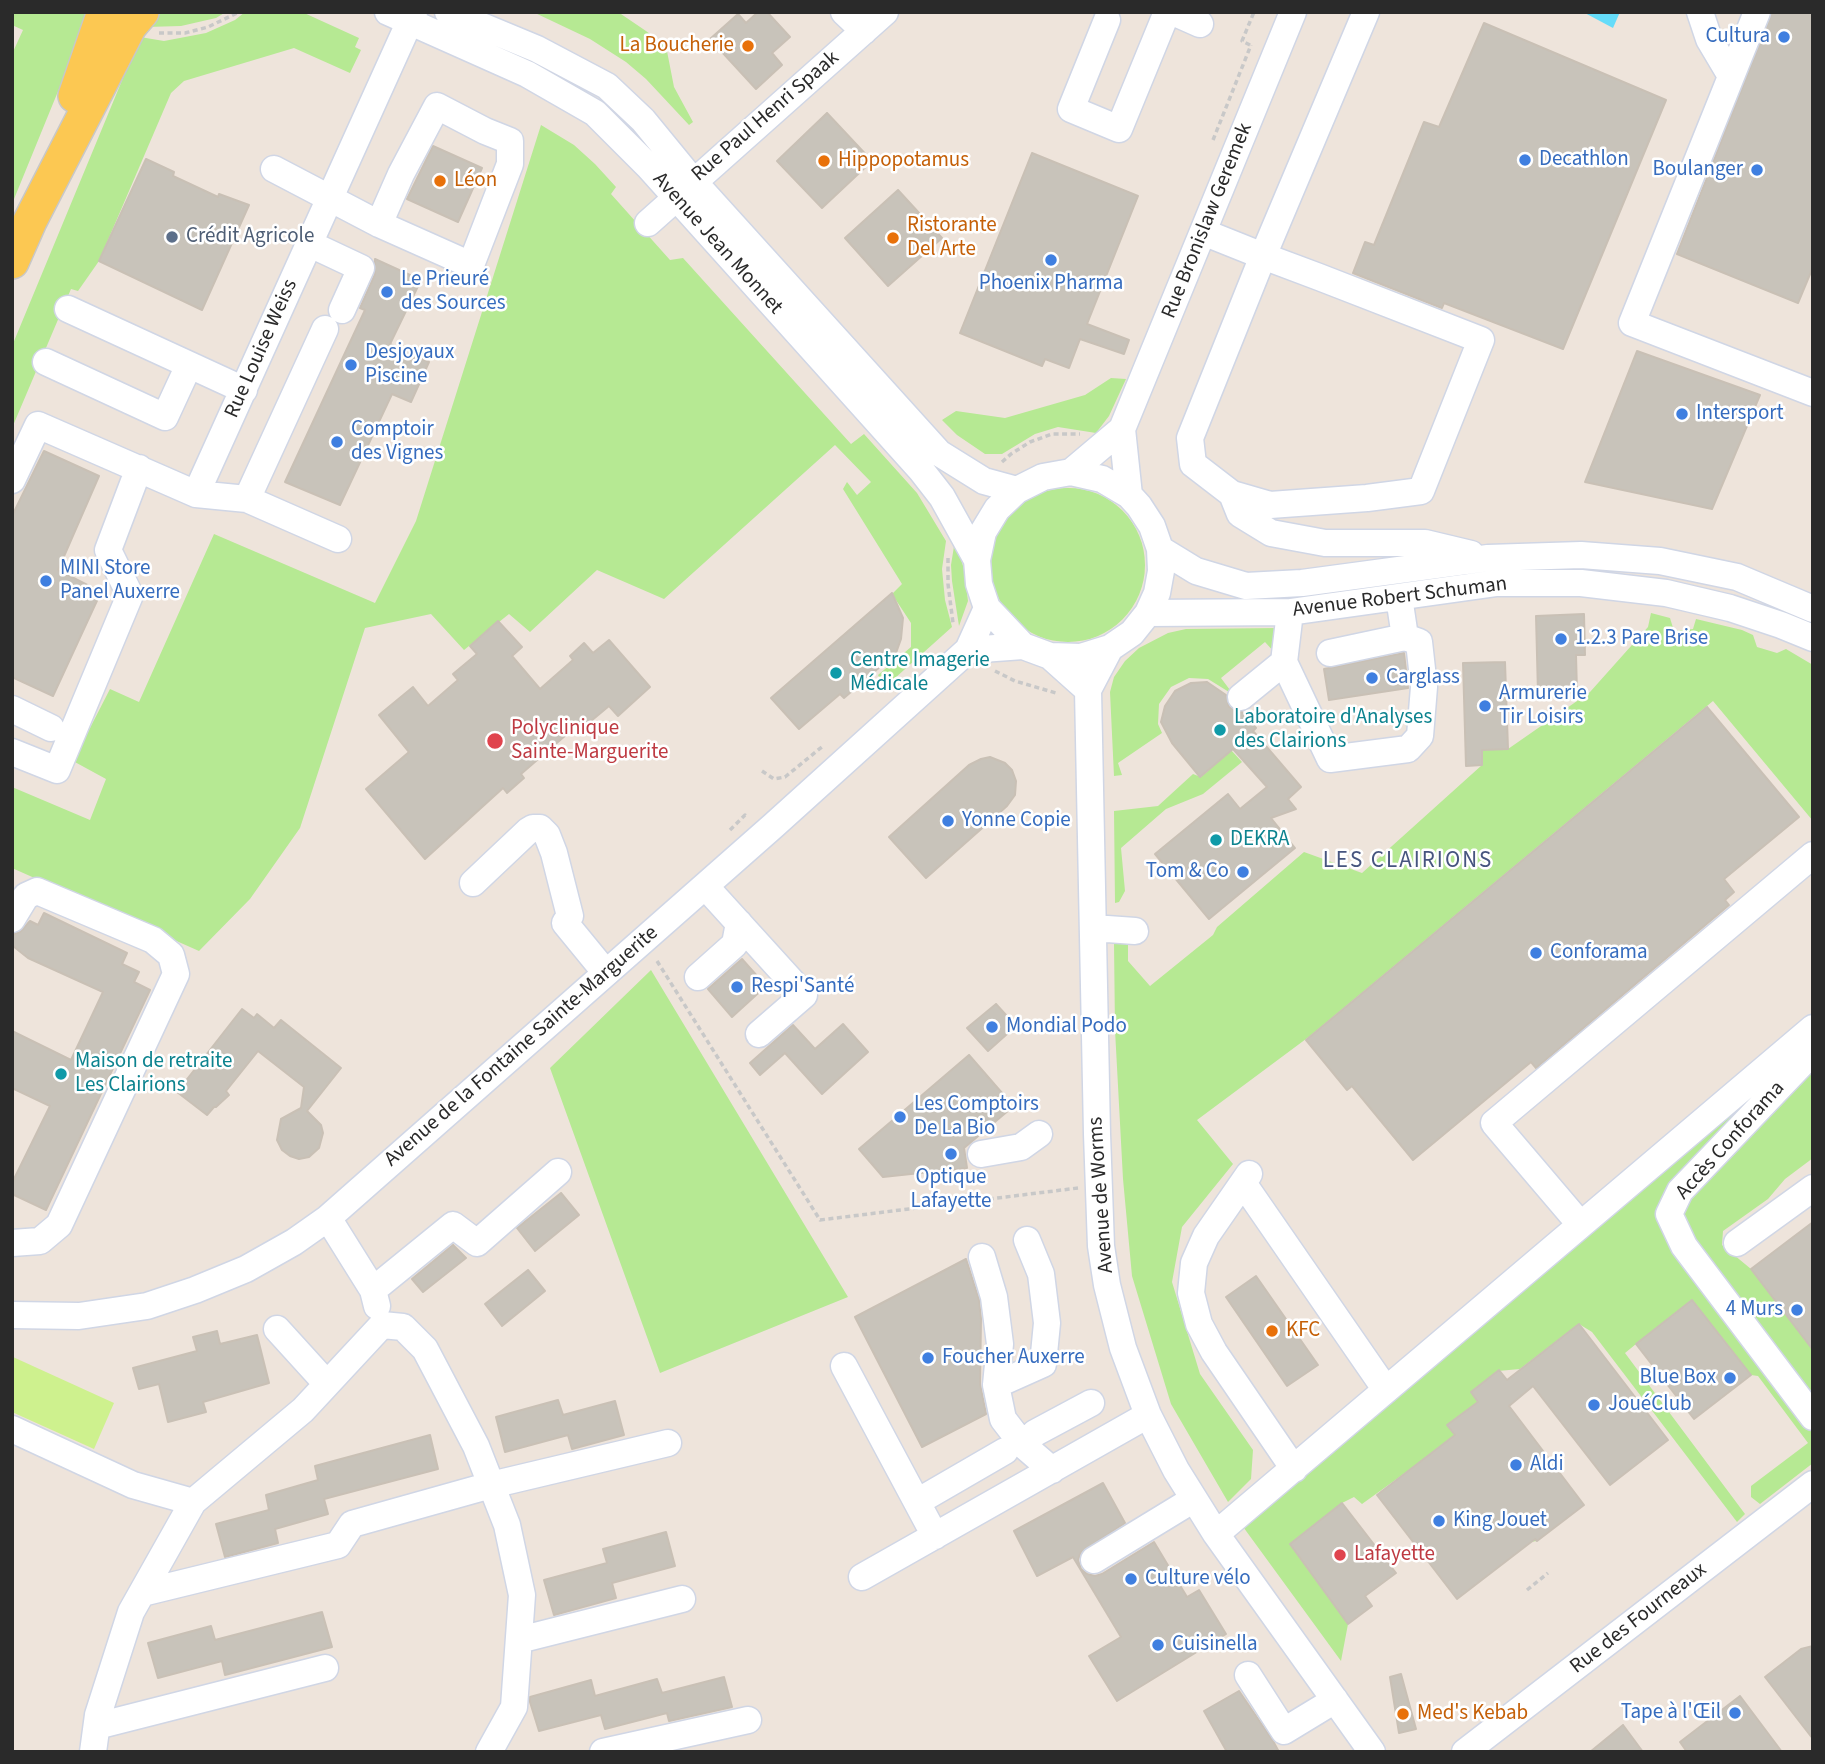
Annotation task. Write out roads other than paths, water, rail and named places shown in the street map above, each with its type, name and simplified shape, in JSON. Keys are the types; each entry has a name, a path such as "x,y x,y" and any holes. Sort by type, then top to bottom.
{"main road":[{"path":"30,221 104,12"},
{"path":"12,262 30,221 130,26 146,22"}],"street":[{"name":"Avenue Jean Monnet","path":"448,12 537,49 607,86 643,120 684,189 942,497 977,559"},
{"path":"844,12 864,31"},
{"name":"Rue Paul Henri Spaak","path":"648,223 885,12"},
{"path":"1107,20 1071,109 1119,128 1167,12"},
{"path":"1173,12 1200,24"},
{"path":"1203,232 1263,256 1481,340 1421,491 1270,505 1232,494 1193,464 1190,438 1263,256 1366,12"},
{"path":"1700,12 1709,39 1731,76"},
{"path":"1758,12 1632,323 1813,393"},
{"name":"Rue Bronislaw Geremek","path":"1071,472 1122,429 1292,13"},
{"name":"Avenue Jean Monnet","path":"404,16 527,74 595,113 684,189 939,453 984,481 1017,490"},
{"name":"Rue Louise Weiss","path":"196,494 331,197 404,16"},
{"path":"274,169 379,224 471,265 510,164 510,141 437,106 401,174 379,224"},
{"path":"247,499 361,268 310,244"},
{"path":"68,309 244,390"},
{"path":"46,362 165,417 189,365"},
{"path":"12,480 38,425 196,494 247,499 338,539"},
{"name":"Rue Bronislaw Geremek","path":"1122,429 1129,495"},
{"path":"12,752 57,770 130,595 108,550 139,468"},
{"path":"968,650 1023,646 1050,656 1080,657 1110,648 1132,634 1148,613 1157,593 1161,571 1160,549 1152,526 1129,495 1102,479 1071,472 1043,477 1017,490 997,509 983,533 977,559 979,584 987,608 1023,646"},
{"path":"1232,494 1240,514 1271,533 1325,544 1425,543 1488,558"},
{"path":"1292,503 1299,538"},
{"name":"Avenue Robert Schuman","path":"1160,549 1196,571 1246,586 1302,583 1488,558 1581,555 1660,561 1737,577 1813,609"},
{"name":"Avenue Robert Schuman","path":"1148,613 1290,612 1497,583 1581,583 1665,593 1730,608 1813,638"},
{"path":"1399,597 1405,637"},
{"name":"Avenue de la Fontaine Sainte-Marguerite","path":"12,1315 79,1316 147,1306 246,1269 294,1242 328,1218 968,650 987,608"},
{"path":"1290,612 1284,662 1329,759 1408,749 1420,736 1424,687 1419,642 1405,637 1330,653"},
{"path":"1781,625 1813,630"},
{"name":"Avenue de Worms","path":"1110,648 1076,692 1093,928 1101,1246 1107,1285 1123,1348 1148,1415 1176,1469 1216,1534 1372,1752"},
{"path":"1050,656 1076,692"},
{"path":"1241,697 1284,662"},
{"path":"12,709 51,728"},
{"path":"473,883 527,831 540,828 547,835 554,853 570,916 565,923 607,973"},
{"path":"1580,1224 1494,1123 1813,855"},
{"path":"705,886 804,995 760,1034"},
{"path":"12,919 26,896 37,891 153,940 171,955 176,974 59,1225 40,1241 12,1243"},
{"path":"698,977 734,944 739,923"},
{"path":"1093,928 1135,931"},
{"path":"1216,1534 1809,1031"},
{"name":"Accès Conforama","path":"1809,1031 1807,1058 1680,1191 1669,1214 1684,1246 1813,1417"},
{"path":"981,1154 1021,1147 1039,1135"},
{"path":"373,1290 453,1225 477,1243 558,1172"},
{"path":"1294,1469 1214,1352 1199,1324 1191,1293 1194,1263 1206,1236 1246,1178 1386,1390"},
{"path":"1737,1243 1813,1188"},
{"path":"328,1218 373,1290 382,1325"},
{"path":"996,1385 1043,1364 1047,1323 1041,1274 1027,1240"},
{"path":"982,1257 994,1297 1000,1344 996,1385 1003,1419 1014,1448 1052,1470"},
{"path":"326,1668 95,1739 98,1715 131,1612 193,1502 303,1410 382,1325"},
{"path":"382,1325 403,1327 425,1349 476,1446 507,1525 522,1595 514,1707 489,1752"},
{"path":"277,1329 327,1384"},
{"path":"844,1366 935,1536"},
{"path":"917,1502 1014,1448 1034,1433 1091,1403"},
{"path":"862,1577 1148,1415"},
{"path":"12,1429 133,1485 193,1502"},
{"path":"142,1593 338,1545 352,1524 491,1485 668,1443"},
{"name":"Rue des Fourneaux","path":"1465,1752 1813,1484"},
{"path":"1094,1560 1194,1499"},
{"path":"519,1640 682,1599"},
{"path":"1248,1675 1284,1731 1335,1700"},
{"path":"603,1752 748,1720"}],"water":[{"path":"1583,12 1620,12 1613,28"}],"place":[{"name":"Cultura","path":"1784,37"},
{"name":"La Boucherie","path":"748,46"},
{"name":"Decathlon","path":"1525,160"},
{"name":"Hippopotamus","path":"824,161"},
{"name":"Boulanger","path":"1757,170"},
{"name":"Léon","path":"440,181"},
{"name":"Crédit Agricole","path":"172,237"},
{"name":"Ristorante Del Arte","path":"893,238"},
{"name":"Phoenix Pharma","path":"1051,260"},
{"name":"Le Prieuré des Sources","path":"387,292"},
{"name":"Desjoyaux Piscine","path":"351,365"},
{"name":"Intersport","path":"1682,414"},
{"name":"Comptoir des Vignes","path":"337,442"},
{"name":"MINI Store Panel Auxerre","path":"46,581"},
{"name":"1.2.3 Pare Brise","path":"1561,639"},
{"name":"Centre Imagerie Médicale","path":"836,673"},
{"name":"Carglass","path":"1372,678"},
{"name":"Armurerie Tir Loisirs","path":"1485,706"},
{"name":"Laboratoire d'Analyses des Clairions","path":"1220,730"},
{"name":"Polyclinique Sainte-Marguerite","path":"495,741"},
{"name":"Yonne Copie","path":"948,821"},
{"name":"DEKRA","path":"1216,840"},
{"name":"Tom & Co","path":"1243,872"},
{"name":"Conforama","path":"1536,953"},
{"name":"Respi'Santé","path":"737,987"},
{"name":"Mondial Podo","path":"992,1027"},
{"name":"Maison de retraite Les Clairions","path":"61,1074"},
{"name":"Les Comptoirs De La Bio","path":"900,1117"},
{"name":"Optique Lafayette","path":"951,1154"},
{"name":"4 Murs","path":"1797,1310"},
{"name":"KFC","path":"1272,1331"},
{"name":"Foucher Auxerre","path":"928,1358"},
{"name":"Blue Box","path":"1730,1378"},
{"name":"JouéClub","path":"1594,1405"},
{"name":"Aldi","path":"1516,1465"},
{"name":"King Jouet","path":"1439,1521"},
{"name":"Lafayette","path":"1340,1555"},
{"name":"Culture vélo","path":"1131,1579"},
{"name":"Cuisinella","path":"1158,1645"},
{"name":"Tape à l'Œil","path":"1735,1713"},
{"name":"Med's Kebab","path":"1403,1714"}],"district":[{"name":"LES CLAIRIONS","path":"1408,862"}]}
